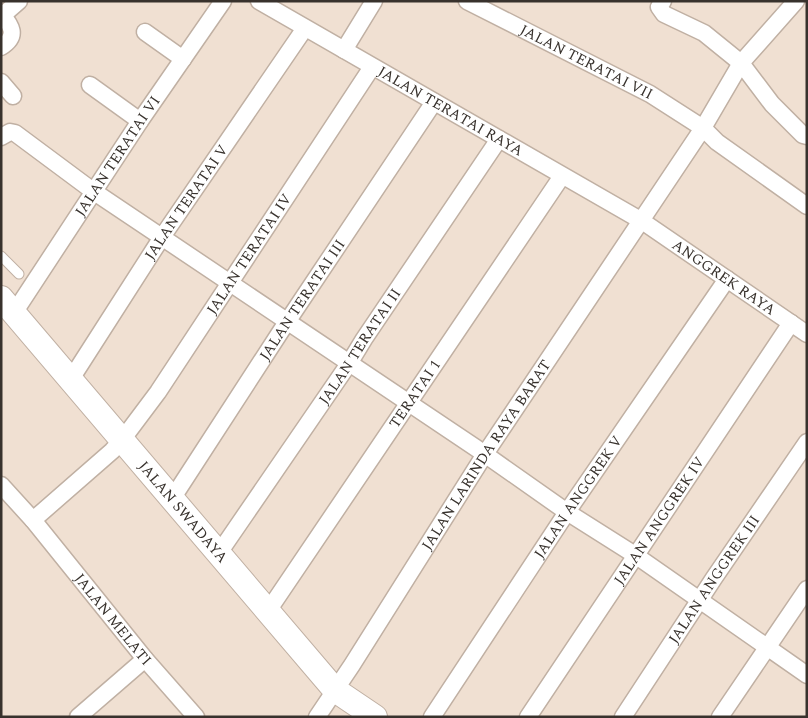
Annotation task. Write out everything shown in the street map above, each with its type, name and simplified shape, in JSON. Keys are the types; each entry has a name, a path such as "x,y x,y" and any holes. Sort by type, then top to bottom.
{"street":[{"path":"1,47 6,44 12,32 12,26 2,14 20,1"},
{"name":"JALAN TERATAI VI","path":"8,305 93,191 224,1"},
{"name":"JALAN TERATAI RAYA","path":"259,1 642,222"},
{"path":"344,50 374,1"},
{"name":"JALAN TERATAI VII","path":"467,1 650,94 703,128 724,147 807,206"},
{"path":"664,1 659,7 664,14 704,33 741,63 772,104 805,136"},
{"name":"JALAN LARINDA RAYA BARAT","path":"317,717 485,454 642,222 703,128 741,63 796,1"},
{"name":"JALAN TERATAI V","path":"71,379 162,237 305,28"},
{"path":"145,32 183,59"},
{"name":"JALAN TERATAI IV","path":"122,440 158,392 372,67"},
{"path":"1,82 13,96"},
{"path":"90,85 140,121"},
{"name":"JALAN TERATAI III","path":"172,499 434,102"},
{"path":"1,137 10,132 15,133 93,191 350,362 568,512 635,555 807,675"},
{"name":"JALAN TERATAI II","path":"219,553 350,362 499,139"},
{"name":"TERATAI 1","path":"268,611 562,176"},
{"name":"ANGGREK RAYA","path":"642,222 807,334"},
{"name":"JALAN ANGGREK V","path":"432,717 568,512 727,279"},
{"name":"JALAN SWADAYA","path":"8,305 336,690 375,717"},
{"name":"JALAN ANGGREK IV","path":"528,717 791,324"},
{"path":"33,520 122,440"},
{"name":"JALAN ANGGREK III","path":"624,717 700,600 807,442"},
{"name":"JALAN MELATI","path":"1,485 33,520 145,659 196,717"},
{"path":"720,717 807,589"},
{"path":"78,717 145,659"}],"lane":[{"path":"1,256 19,274"}]}
